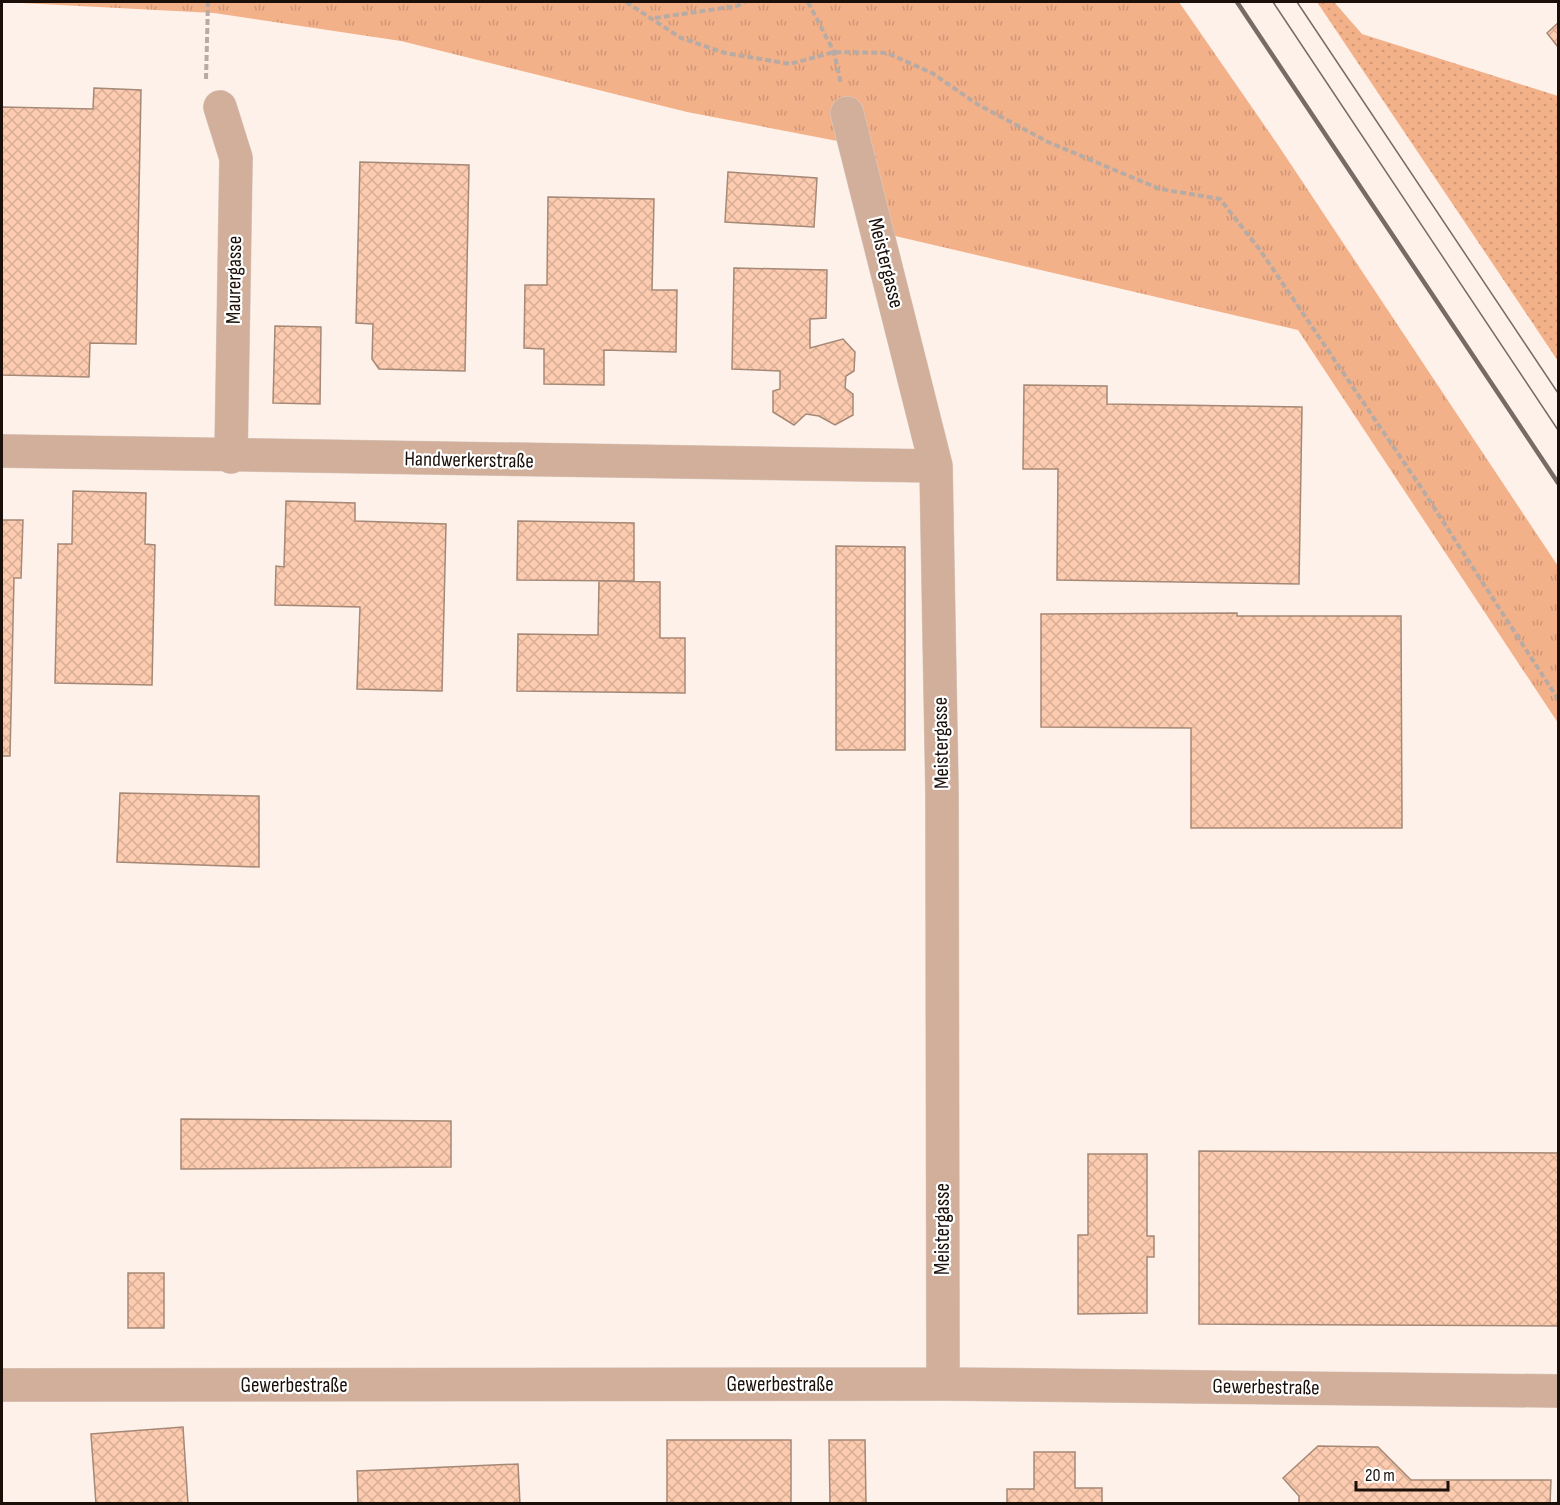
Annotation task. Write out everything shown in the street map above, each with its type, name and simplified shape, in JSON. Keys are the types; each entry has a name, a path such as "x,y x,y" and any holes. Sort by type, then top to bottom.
{"street":[{"name":"Maurergasse","path":"213,94 236,158 231,457"},
{"name":"Meistergasse","path":"847,113 936,466 942,792 943,1384"},
{"name":"Handwerkerstraße","path":"2,451 231,457 936,466"},
{"name":"Gewerbestraße","path":"2,1385 943,1384 1558,1391"}],"path":[{"path":"208,2 213,94"},
{"path":"626,2 681,38 725,53 790,64 834,52 888,52 932,73 977,104 1048,142 1160,189 1220,199 1273,269 1558,699"},
{"path":"654,19 737,6 745,2"},
{"path":"808,2 834,52 847,113"}],"green space":[{"path":"2,2 1179,2 1278,145 1558,566 1558,723 1298,330 878,232 853,144 687,112 401,41 214,13"},
{"path":"1317,2 1334,2 1362,34 1558,96 1558,361"}],"building":[{"path":"1558,23 1558,47 1547,33"},
{"path":"94,88 141,90 136,344 90,343 89,377 2,375 2,107 93,109"},
{"path":"360,162 469,165 465,371 379,369 372,359 373,324 356,323"},
{"path":"728,172 817,178 814,227 725,222"},
{"path":"548,197 654,199 652,290 677,290 676,352 604,350 604,385 544,384 544,349 524,348 525,285 547,285"},
{"path":"734,268 827,270 826,318 810,319 810,348 843,339 855,352 854,371 846,376 845,388 853,394 853,415 835,425 819,416 806,414 794,425 773,412 773,391 780,389 780,371 732,369"},
{"path":"275,326 321,327 320,404 273,403"},
{"path":"1024,385 1107,386 1107,404 1302,407 1299,584 1057,580 1058,469 1023,469"},
{"path":"73,491 146,493 145,544 155,545 152,685 55,683 58,544 72,544"},
{"path":"286,501 355,503 355,521 446,524 442,691 357,689 360,607 275,605 276,566 284,567"},
{"path":"2,520 23,520 21,578 14,578 10,756 2,756"},
{"path":"518,521 634,523 634,581 517,580"},
{"path":"836,546 905,547 905,750 836,750"},
{"path":"599,581 660,582 660,638 685,638 685,693 517,691 518,634 598,635"},
{"path":"1237,613 1237,616 1401,616 1402,828 1191,828 1191,728 1041,727 1041,614"},
{"path":"120,793 259,796 259,867 117,862"},
{"path":"181,1119 451,1121 451,1167 181,1169"},
{"path":"1199,1151 1558,1153 1558,1326 1199,1324"},
{"path":"1088,1154 1147,1154 1147,1236 1154,1236 1154,1257 1147,1257 1147,1313 1078,1314 1078,1235 1088,1235"},
{"path":"128,1273 164,1273 164,1328 128,1328"},
{"path":"183,1427 188,1504 96,1504 91,1434"},
{"path":"667,1440 791,1440 791,1504 667,1504"},
{"path":"829,1440 865,1440 866,1504 830,1504"},
{"path":"1318,1446 1378,1447 1411,1480 1551,1480 1550,1504 1299,1504 1299,1496 1283,1478"},
{"path":"1034,1452 1075,1452 1075,1488 1102,1488 1102,1504 1007,1504 1007,1489 1034,1489"},
{"path":"518,1464 520,1504 358,1504 357,1471"}],"tram line":[{"path":"1273,2 1558,430"},
{"path":"1297,2 1558,393"}],"railway":[{"path":"1237,2 1558,483"}]}
